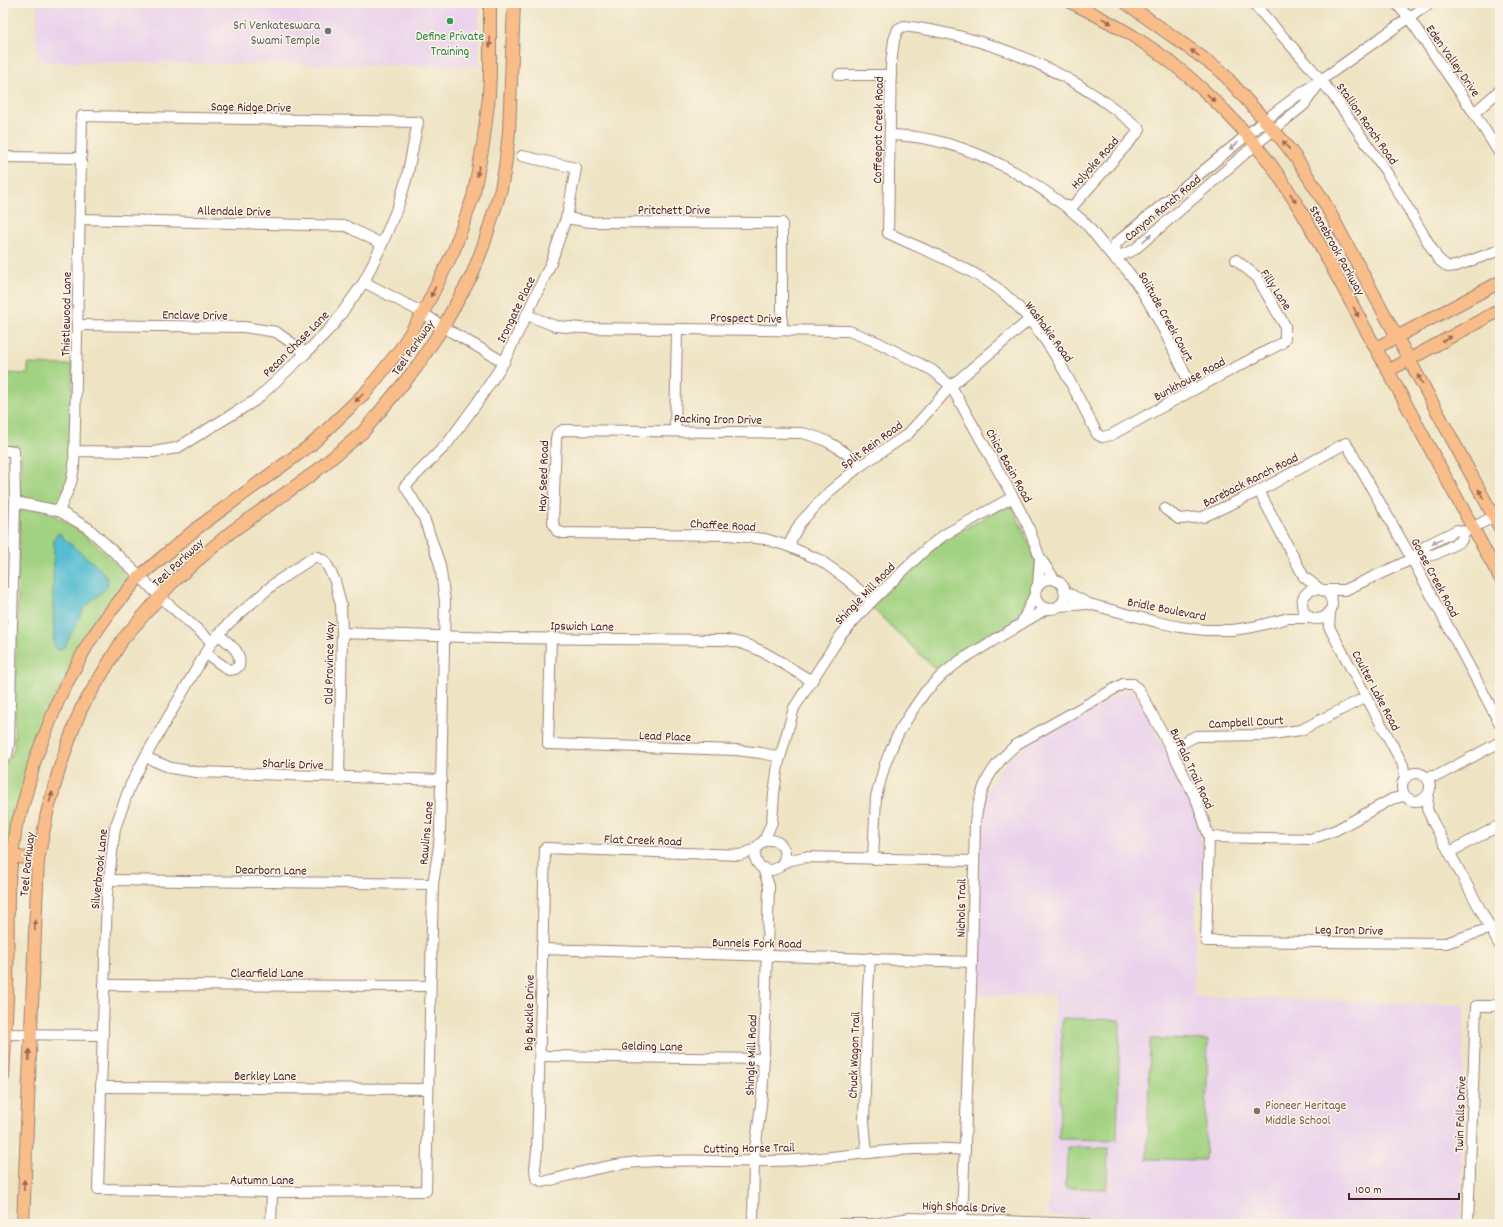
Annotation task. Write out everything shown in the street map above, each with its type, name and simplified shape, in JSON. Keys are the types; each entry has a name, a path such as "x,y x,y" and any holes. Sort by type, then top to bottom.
{"main road":[{"name":"Teel Parkway","path":"3,1078 7,983 8,890 16,825 20,816 36,757 60,696 90,642 106,618 140,576 197,528 312,444 366,390 401,348 423,313 454,250 473,197 484,146 488,103 490,72 490,3"},
{"name":"Teel Parkway","path":"23,1224 38,860 47,813 59,770 81,709 124,639 172,582 231,532 314,473 362,432 416,368 443,327 472,275 480,257 501,189 509,132 514,3"},
{"name":"Stonebrook Parkway","path":"1072,3 1137,39 1173,65 1204,91 1255,145 1300,208 1376,348 1469,530 1500,578"},
{"name":"Stonebrook Parkway","path":"1126,3 1221,72 1274,130 1296,158 1323,200 1409,360 1497,515 1500,528"},
{"path":"1376,348 1500,282"},
{"path":"1388,371 1500,310"},
{"path":"12,856 38,860"}],"street":[{"name":"Stallion Ranch Road","path":"1253,3 1332,94 1388,173 1438,260 1448,267 1456,266 1500,250"},
{"name":"Eden Valley Drive","path":"1396,3 1409,18 1500,154"},
{"name":"Canyon Ranch Road","path":"1321,80 1304,104 1274,130 1134,250 1114,258 1116,243 1265,120 1297,96 1430,3"},
{"name":"Coffeepot Creek Road","path":"888,233 891,74 894,40 898,28 904,26 951,34 989,45 1018,56 1054,72 1089,92 1121,114 1140,130"},
{"path":"839,75 891,74"},
{"path":"1474,113 1500,90"},
{"name":"Sage Ridge Drive","path":"82,116 418,122"},
{"name":"Thistlewood Lane","path":"59,511 71,483 74,468 82,116"},
{"name":"Pecan Chase Lane","path":"74,451 152,452 177,448 256,400 306,354 334,324 364,282 398,206 407,177 418,122"},
{"name":"Holyoke Road","path":"1065,206 1073,206 1126,148 1140,130"},
{"name":"Solitude Creek Court","path":"890,135 911,136 934,141 981,156 1024,178 1065,206 1084,222 1114,258 1128,272 1145,298 1193,390"},
{"name":"Irongate Place","path":"406,486 447,444 477,403 504,362 551,262 566,218 576,168 522,156"},
{"path":"3,157 81,158"},
{"name":"Pritchett Drive","path":"566,218 590,222 782,223 782,330"},
{"name":"Allendale Drive","path":"80,219 346,226 382,244"},
{"name":"Washakie Road","path":"888,233 954,262 988,281 1019,307 1056,357 1097,434 1102,437"},
{"name":"Filly Lane","path":"1236,260 1257,277 1285,326 1286,338"},
{"path":"364,282 423,313 443,327 504,362"},
{"name":"Prospect Drive","path":"527,315 555,326 580,328 849,331 877,342 932,370 951,386"},
{"name":"Split Rein Road","path":"788,546 796,529 806,516 830,491 860,466 908,434 951,386 1029,320"},
{"name":"Enclave Drive","path":"77,325 244,327 276,332 306,354"},
{"path":"675,431 677,329"},
{"name":"Bunkhouse Road","path":"1102,437 1111,436 1193,390 1277,346 1286,338"},
{"name":"Chico Basin Road","path":"951,386 1013,497 1028,526 1040,558 1055,580"},
{"name":"Packing Iron Drive","path":"566,429 802,433 818,436 831,442 844,451 860,466"},
{"name":"Hay Seed Road","path":"555,529 553,523 556,439 558,432 566,429"},
{"name":"Bareback Ranch Road","path":"1165,509 1179,519 1203,517 1259,491 1346,443"},
{"name":"Goose Creek Road","path":"1346,443 1412,559 1500,724"},
{"path":"3,451 14,451 15,502 14,554 7,661 9,744 7,755 3,759"},
{"name":"Rawlins Lane","path":"406,486 424,518 440,565 445,601 442,780 439,846 433,884 426,1191"},
{"path":"1259,491 1304,577 1326,592 1331,598 1332,602 1329,627 1312,618 1303,610 1304,577"},
{"name":"Shingle Mill Road","path":"762,843 772,822 774,793 780,757 794,708 841,635 872,601 926,548 944,535 1013,497"},
{"path":"15,502 59,511 88,528 140,576 160,597 215,638 240,654 239,666 230,670 205,653"},
{"path":"1289,618 1303,597 1311,590 1345,590 1412,559 1436,554 1461,541 1469,530 1497,515"},
{"name":"Chaffee Road","path":"555,529 563,533 742,536 765,539 810,555 831,568 872,601"},
{"path":"3,554 14,554"},
{"name":"Old Province Way","path":"318,557 325,561 339,592 341,604 342,633 339,777"},
{"name":"Silverbrook Lane","path":"98,1189 108,880 115,828 130,786 145,757 215,638 229,623 275,583 311,559 318,557"},
{"name":"Chico Basin Road","path":"1036,590 1040,558"},
{"path":"873,859 876,797 885,764 892,747 912,711 925,692 943,674 961,660 1006,634 1022,622 1046,609 1059,606 1064,599 1064,591 1059,583 1055,580 1042,582 1036,590 1022,622"},
{"path":"1036,590 1038,603 1046,609"},
{"path":"1312,618 1323,618 1345,590"},
{"name":"Bridle Boulevard","path":"1064,591 1089,604 1157,622 1205,630 1233,630 1253,627 1289,618 1312,618"},
{"name":"Bridle Boulevard","path":"1059,606 1089,604"},
{"name":"Coulter Lake Road","path":"1329,627 1409,775"},
{"name":"Ipswich Lane","path":"342,633 735,641 759,649 812,681"},
{"name":"Lead Place","path":"551,638 548,744 736,750 780,757"},
{"name":"Nichols Trail","path":"962,1219 972,962 975,822 979,801 986,781 1003,757 1017,744 1119,686 1128,683 1133,684"},
{"name":"Buffalo Trail Road","path":"1133,684 1143,696 1197,801 1208,837 1206,941"},
{"name":"Campbell Court","path":"1171,749 1196,736 1265,735 1301,730 1366,697"},
{"path":"1417,801 1424,798 1428,786 1439,775 1500,742"},
{"name":"Sharlis Drive","path":"145,757 171,768 196,772 442,780"},
{"path":"1428,809 1428,786 1418,773 1409,775 1402,782 1403,792 1412,801 1417,801 1428,809 1500,946"},
{"path":"1208,837 1311,839 1336,830 1403,792"},
{"name":"Shingle Mill Road","path":"772,822 781,845"},
{"path":"1450,852 1500,825"},
{"path":"805,857 791,852 781,845 769,840 762,843 755,853 760,866 767,870 779,867 791,860 805,857 974,861"},
{"name":"Flat Creek Road","path":"545,848 740,855 753,850 762,843"},
{"path":"779,867 785,856 781,845"},
{"name":"Big Buckle Drive","path":"536,1178 535,1168 537,1151 540,1056 545,848"},
{"name":"Flat Creek Road","path":"740,855 760,866"},
{"name":"Shingle Mill Road","path":"753,1224 755,1145 761,1105 764,1059 769,886 760,866"},
{"name":"Shingle Mill Road","path":"769,886 779,867"},
{"name":"Dearborn Lane","path":"108,880 433,884"},
{"name":"Leg Iron Drive","path":"1206,941 1446,943 1491,928"},
{"name":"Bunnels Fork Road","path":"542,949 972,962"},
{"name":"Chuck Wagon Trail","path":"867,1153 864,1122 870,958"},
{"name":"Clearfield Lane","path":"104,985 430,986"},
{"name":"Twin Falls Drive","path":"1468,1224 1476,1006 1491,1006 1500,1004"},
{"path":"4,1034 102,1035"},
{"name":"Gelding Lane","path":"540,1056 764,1059"},
{"name":"Berkley Lane","path":"101,1087 428,1089"},
{"name":"Cutting Horse Trail","path":"536,1178 543,1182 592,1168 643,1162 797,1160 916,1149 965,1150"},
{"name":"Autumn Lane","path":"98,1189 272,1192 426,1191"},
{"path":"271,1224 272,1192"},
{"name":"High Shoals Drive","path":"841,1224 874,1224 910,1218 1086,1224"}],"shaded area":[{"path":"37,3 479,3 479,66 45,62 39,58 36,51"},
{"name":"Pioneer Heritage Middle School","path":"1125,690 1135,692 1188,796 1200,835 1203,855 1202,890 1196,890 1194,996 1464,1005 1461,1224 1369,1224 1048,1216 1055,995 978,995 980,833 984,804 991,784 1001,769 1014,755 1036,739"}],"green space":[{"path":"28,364 73,365 70,470 54,516 65,521 85,535 129,578 103,614 47,710 13,826 3,952 3,767 11,756 14,747 21,461 20,446 3,446 3,373 28,374"},
{"path":"1006,506 1013,508 1034,555 1036,562 1034,590 1018,618 960,655 938,672 872,608 904,574 939,544"},
{"path":"1062,1018 1120,1020 1117,1140 1059,1139"},
{"path":"1150,1039 1208,1040 1205,1160 1147,1159"},
{"path":"1067,1147 1108,1148 1107,1189 1066,1188"}],"water":[{"path":"60,533 62,537 99,568 107,578 108,584 103,591 84,608 65,646 59,650 55,649 54,647 53,598 54,539 57,534"}],"place":[{"name":"Define Private Training","path":"450,21"},
{"name":"Sri Venkateswara Swami Temple","path":"328,31"},
{"name":"Pioneer Heritage Middle School","path":"1257,1111"}]}
